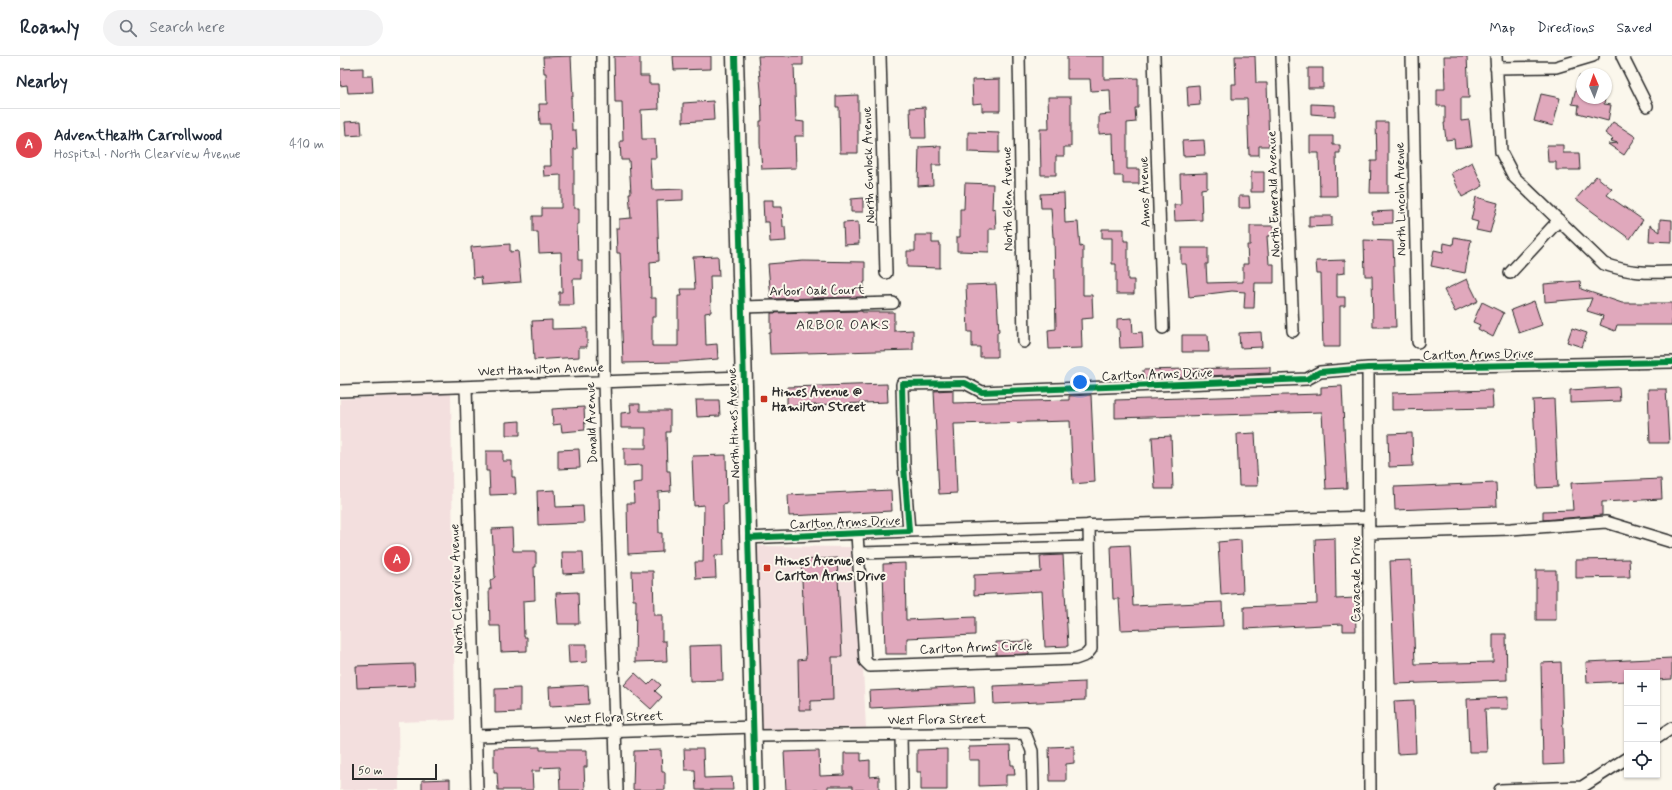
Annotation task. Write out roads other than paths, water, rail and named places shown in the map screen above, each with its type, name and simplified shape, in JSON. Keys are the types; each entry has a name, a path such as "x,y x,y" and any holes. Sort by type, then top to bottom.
{"street":[{"name":"Donald Avenue","path":"602,56 604,382 617,790"},
{"name":"North Himes Avenue","path":"735,56 755,790"},
{"name":"North Gunlock Avenue","path":"880,56 886,273"},
{"name":"North Glen Avenue","path":"1020,56 1024,342"},
{"name":"Amos Avenue","path":"1154,56 1164,328"},
{"name":"North Emerald Avenue","path":"1282,56 1293,331"},
{"name":"North Lincoln Avenue","path":"1412,56 1418,342"},
{"path":"1496,56 1501,152 1514,177 1604,264 1624,271 1672,272"},
{"path":"1496,68 1556,67 1593,56"},
{"path":"1622,56 1647,106"},
{"path":"1510,273 1559,220"},
{"name":"Arbor Oak Court","path":"742,307 893,303"},
{"name":"Carlton Arms Drive","path":"909,531 904,466 902,384 965,383 982,392 1306,379 1320,372 1368,368 1672,362"},
{"name":"Cavacade Drive","path":"1368,368 1370,790"},
{"name":"West Hamilton Avenue","path":"340,391 743,377"},
{"name":"North Clearview Avenue","path":"466,387 477,790"},
{"name":"Carlton Arms Drive","path":"748,538 909,531 1369,517"},
{"path":"1369,533 1511,529 1606,522 1672,542"},
{"name":"Carlton Arms Circle","path":"857,534 865,661 870,666 1075,658 1086,655 1091,649 1088,525"},
{"path":"858,553 1089,547"},
{"path":"1660,736 1672,728"},
{"name":"West Flora Street","path":"476,736 615,732 754,732 901,735 1025,733 1032,751 1033,790"},
{"path":"901,735 902,790"},
{"path":"1500,790 1582,787 1624,760"}],"place":[{"name":"Himes Avenue @ Hamilton Street","path":"764,399"},
{"name":"AdventHealth Carrollwood","path":"397,559"},
{"name":"Himes Avenue @ Carlton Arms Drive","path":"767,568"}],"district":[{"name":"ARBOR OAKS","path":"843,325"}]}
